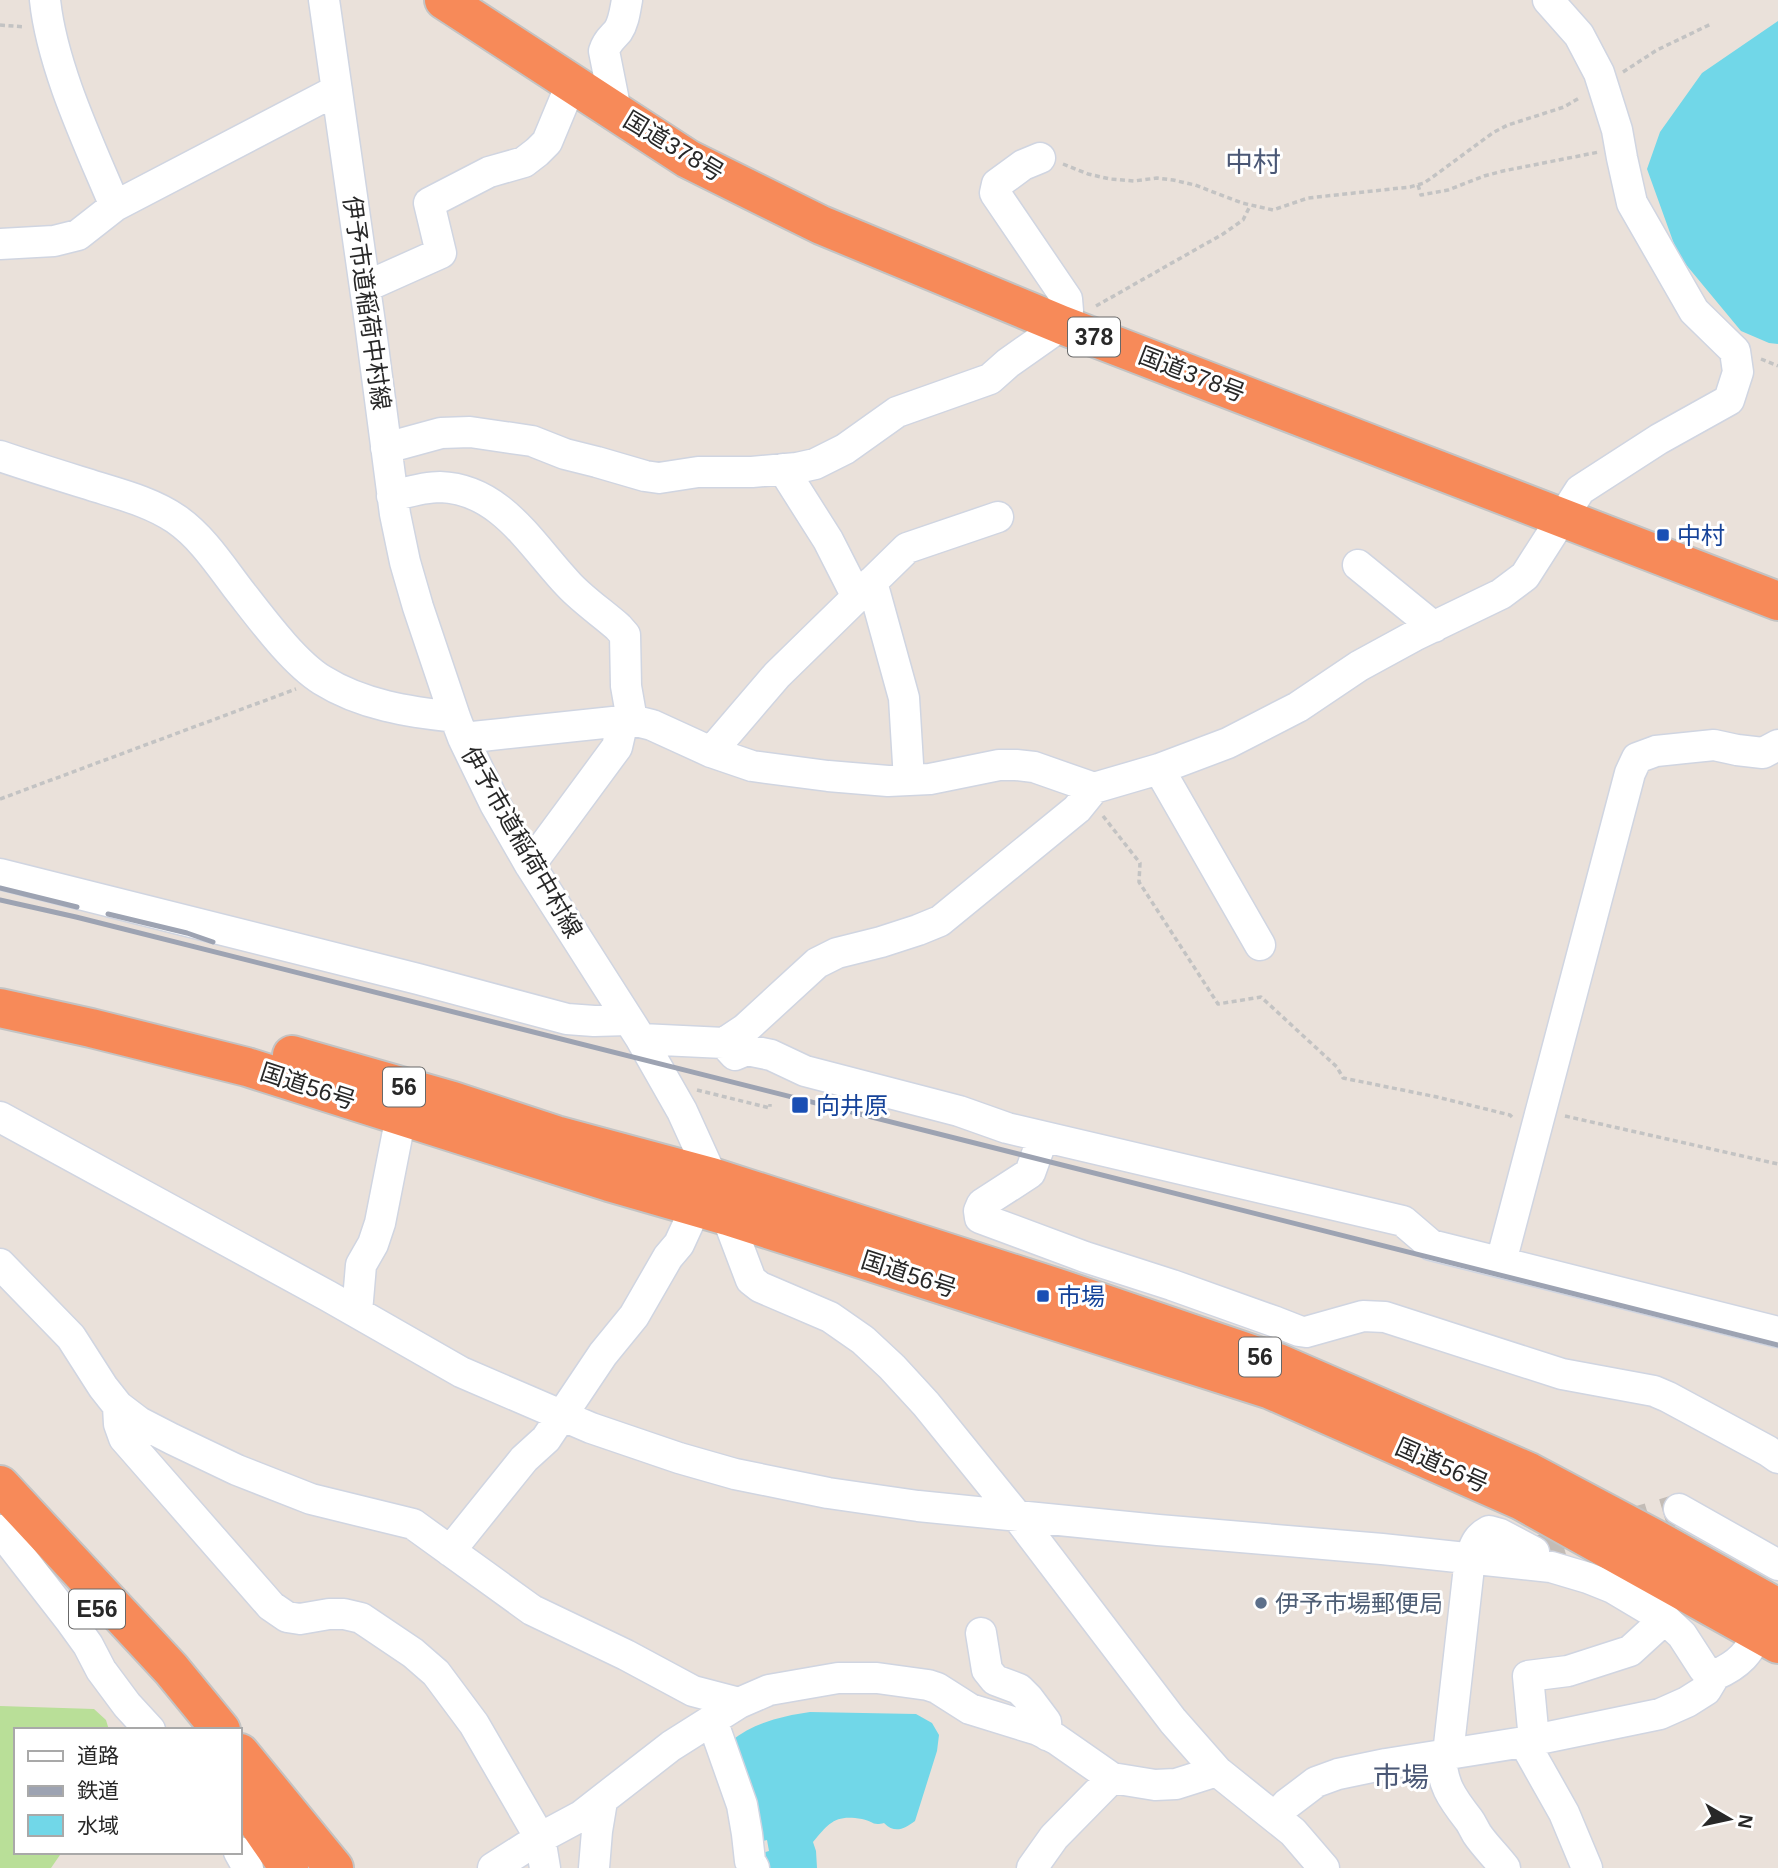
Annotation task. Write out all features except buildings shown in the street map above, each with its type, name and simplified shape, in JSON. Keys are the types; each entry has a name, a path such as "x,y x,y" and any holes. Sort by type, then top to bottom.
{"highway":[{"name":"国道378号","path":"444,0 688,159 821,225 1062,325 1778,601"},
{"name":"国道56号","path":"0,994 93,1007 253,1044 453,1101 556,1135 712,1200 1271,1390 1520,1500 1774,1619"},
{"name":"国道56号","path":"0,1008 247,1067 609,1182 712,1200"},
{"name":"E56","path":"0,1487 158,1684 190,1728"},
{"path":"0,1487 171,1669 219,1728"},
{"path":"242,1755 334,1868"},
{"path":"242,1800 289,1868"}],"street":[{"path":"45,0 56,54 77,114 115,206"},
{"name":"伊予市道稲荷中村線","path":"324,0 395,514 412,585 459,728 495,804 682,1111 712,1200 751,1280 760,1287 830,1317 863,1340 892,1367 1016,1515 1173,1721 1217,1771 1293,1832 1324,1868"},
{"path":"616,111 604,51 607,42 622,24 626,0"},
{"path":"724,1043 745,1029 817,963 838,953 881,942 940,920 1077,809 1091,792 1228,743 1298,707 1359,666 1501,594 1525,576 1580,490 1659,439 1729,400 1738,372 1735,351 1694,311 1632,203 1617,130 1599,73 1579,35 1548,0"},
{"path":"365,287 441,253 429,203 489,172 524,162 537,152 547,142 572,82"},
{"path":"0,244 78,235 115,206 337,90"},
{"path":"386,448 441,433 470,432 532,441 565,454 659,478 698,472 783,469 815,464 831,457 897,412 990,379 1062,325 1068,311 1067,299 995,193 997,184 1023,164 1040,158"},
{"path":"0,456 115,492 174,517 193,533 294,656 320,679 369,702 459,728 627,720 652,725 710,752 752,766 775,770 888,781 930,779 999,765 1034,767 1091,792"},
{"path":"783,469 828,540 865,589 904,698 909,780"},
{"path":"392,496 422,488 441,487 462,491 499,508 569,585 625,635 627,720 617,747 530,864"},
{"path":"710,752 777,675 907,548 998,517"},
{"path":"1358,565 1434,627"},
{"path":"1500,1262 1528,1115 1630,773 1637,758 1656,751 1714,745 1763,753 1778,745"},
{"path":"1159,769 1260,945"},
{"path":"0,874 418,978 567,1019 594,1021 634,1030 724,1043 735,1055 747,1050 771,1055 805,1071 959,1111 1007,1128 1403,1222 1431,1245 1778,1332"},
{"path":"357,1312 361,1265 373,1244 380,1223 401,1116"},
{"path":"0,1117 357,1312 461,1372 591,1428 654,1449 735,1474 828,1493 918,1506 1550,1567 1613,1588 1665,1619 1682,1635 1704,1669 1715,1675"},
{"path":"1043,1137 1030,1173 982,1204 980,1218 1298,1331 1306,1332 1363,1316 1385,1317 1562,1374 1654,1391 1778,1458"},
{"path":"450,1551 524,1459 546,1439 603,1354 634,1316 668,1257 712,1200"},
{"path":"0,1264 71,1337 118,1406 139,1422 237,1470 311,1499 412,1524 532,1610 693,1691 739,1703"},
{"path":"118,1406 118,1423 124,1438 271,1606 287,1617 300,1619 329,1614 361,1618 414,1653 436,1673 474,1724 540,1838 545,1868"},
{"path":"1679,1508 1778,1565"},
{"path":"0,1530 70,1620 127,1705 148,1728"},
{"path":"1505,1868 1457,1806 1445,1785 1441,1771 1470,1558 1480,1536 1489,1531 1534,1552"},
{"path":"1587,1868 1529,1741 1528,1676 1568,1671 1630,1651 1665,1619"},
{"path":"1275,1817 1316,1782 1350,1772 1529,1741 1660,1714 1706,1690 1715,1675 1744,1658 1774,1619"},
{"path":"981,1633 987,1670 995,1680 1019,1689 1028,1698 1046,1723 1047,1735"},
{"path":"493,1868 581,1816 671,1746 739,1703 769,1690 838,1678 877,1678 937,1688 970,1709 1047,1735 1112,1778 1146,1784 1176,1784 1217,1771"},
{"path":"712,1720 742,1804 750,1861 754,1868"},
{"path":"1032,1868 1054,1838 1112,1778"},
{"path":"594,1868 602,1801"}],"path":[{"path":"1040,158 1110,179 1173,180 1195,185 1250,206 1273,210 1308,198 1418,185 1494,132 1507,125 1563,107 1657,50 1710,24"},
{"path":"1418,185 1421,195 1448,190 1503,171 1620,149"},
{"path":"1062,325 1223,234 1243,220 1250,206"},
{"path":"0,799 320,679"},
{"path":"1091,792 1140,863 1139,882 1218,1004 1261,998 1337,1067 1343,1078 1510,1115 1528,1115 1778,1164"},
{"path":"696,1090 769,1108 771,1104"}],"green space":[{"path":"0,1706 94,1709 106,1720 108,1728 14,1728 14,1854 61,1854 51,1868 0,1868"}],"water":[{"path":"1778,21 1778,344 1741,331 1678,255 1647,169 1660,132 1702,73"},
{"path":"810,1712 916,1714 932,1723 939,1735 937,1751 915,1821 911,1824 896,1829 884,1823 875,1824 862,1819 839,1819 828,1825 813,1842 817,1868 768,1868 758,1854 769,1851 767,1840 755,1843 731,1741 768,1721"}],"tunnel":[{"path":"1534,1552 1679,1509"}],"railway":[{"path":"0,888 77,907"},
{"path":"0,900 1778,1345"},
{"path":"108,914 213,942"}],"place":[{"name":"中村","path":"1663,535"},
{"name":"向井原","path":"800,1105"},
{"name":"市場","path":"1043,1296"},
{"name":"伊予市場郵便局","path":"1261,1603"}],"district":[{"name":"中村","path":"1253,162"},
{"name":"市場","path":"1401,1777"}]}
